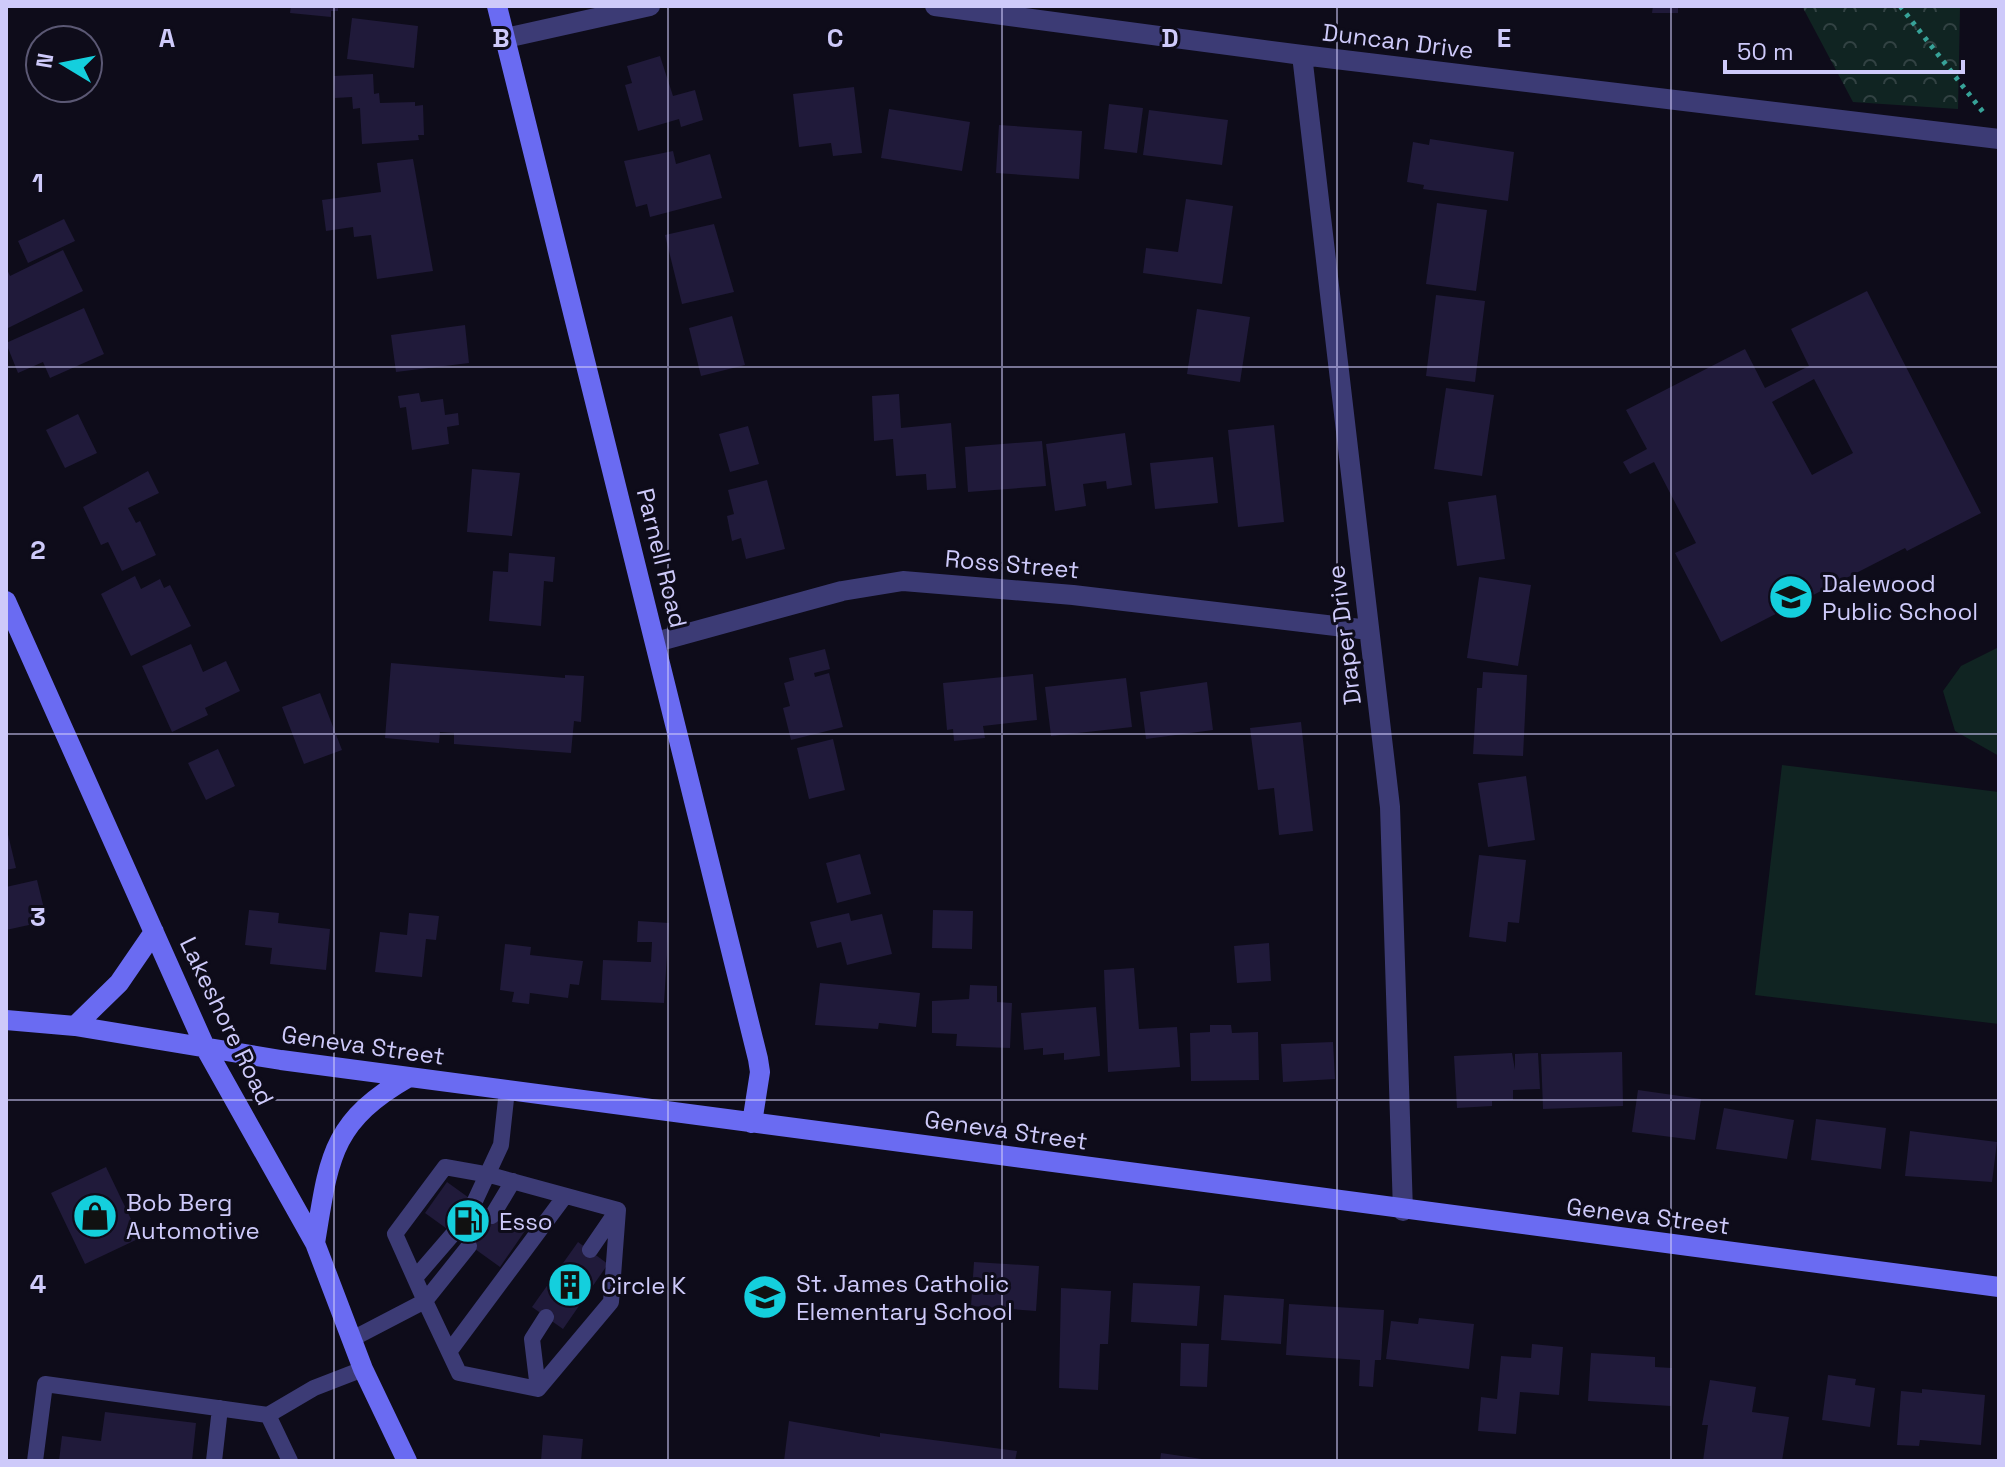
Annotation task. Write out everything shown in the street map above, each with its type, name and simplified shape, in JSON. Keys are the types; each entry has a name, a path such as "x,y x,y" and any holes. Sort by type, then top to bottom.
{"main road":[{"name":"Parnell Road","path":"497,6 758,1059 760,1072 752,1123"},
{"name":"Lakeshore Road","path":"6,601 185,995 206,1049 315,1243 363,1369 407,1461"},
{"path":"75,1026 119,983 154,932"},
{"name":"Geneva Street","path":"6,1020 75,1026 206,1049 1403,1211 1999,1287"},
{"path":"315,1243 334,1149 351,1119 378,1095 409,1077"}],"street":[{"path":"506,38 650,6"},
{"name":"Duncan Drive","path":"935,6 1302,55 1994,129"},
{"name":"Draper Drive","path":"1302,55 1390,807 1403,1211"},
{"name":"Ross Street","path":"656,642 842,591 903,581 1073,595 1369,630"}],"lane":[{"path":"474,1203 490,1175 501,1145 507,1090"},
{"path":"538,1389 459,1373 395,1234 445,1167 490,1175 618,1210"},
{"path":"492,1216 513,1181"},
{"path":"449,1352 565,1196"},
{"path":"590,1250 618,1210"},
{"path":"538,1389 611,1302 618,1210"},
{"path":"415,1278 453,1234"},
{"path":"352,1339 425,1301 469,1246"},
{"path":"538,1389 532,1339 546,1317"},
{"path":"35,1461 45,1384 268,1415 314,1388 363,1369"},
{"path":"214,1461 220,1408"},
{"path":"268,1415 290,1461"}],"path":[{"path":"1900,6 1994,129"}],"green space":[{"path":"1802,6 1960,6 1958,109 1853,102"},
{"path":"1999,647 1999,756 1955,731 1943,691 1961,666"},
{"path":"1782,765 1999,792 1999,1024 1755,995"}],"building":[{"path":"291,6 338,6 338,11 331,11 331,17 290,13"},
{"path":"1653,6 1678,6 1678,13 1652,13"},
{"path":"352,18 418,26 414,68 347,59"},
{"path":"660,56 673,96 695,90 703,120 681,127 679,119 638,131 625,85 632,83 627,66"},
{"path":"373,74 374,94 379,93 380,103 415,102 415,106 423,105 424,135 418,135 419,140 362,144 360,108 353,109 352,97 335,98 334,76"},
{"path":"854,87 862,153 833,156 831,143 799,147 793,94"},
{"path":"1109,104 1143,108 1137,153 1104,149"},
{"path":"889,109 970,122 962,171 881,158"},
{"path":"1149,110 1228,120 1222,165 1143,155"},
{"path":"999,125 1082,131 1079,179 996,173"},
{"path":"1430,139 1514,152 1508,201 1423,189 1424,185 1407,182 1413,142 1429,145"},
{"path":"673,151 676,164 710,154 722,198 650,217 647,204 636,207 624,161"},
{"path":"413,159 433,271 377,279 371,235 354,237 353,227 326,231 322,200 381,192 377,163"},
{"path":"1186,199 1233,206 1222,284 1143,273 1146,248 1178,252"},
{"path":"1437,203 1487,210 1476,291 1426,284"},
{"path":"64,219 75,241 28,263 18,241"},
{"path":"714,224 734,292 682,304 665,235"},
{"path":"63,250 83,291 6,329 6,267 10,276"},
{"path":"1867,291 1981,513 1907,551 1905,548 1721,642 1675,553 1696,543 1654,462 1630,474 1623,462 1647,449 1626,410 1745,349 1765,388 1809,366 1791,329","holes":["1814,379 1853,453 1812,475 1772,402"]},
{"path":"1436,295 1485,301 1475,382 1426,376"},
{"path":"84,308 104,354 50,378 43,362 18,373 6,343"},
{"path":"1197,309 1250,317 1240,382 1187,374"},
{"path":"732,316 745,365 701,376 689,328"},
{"path":"465,325 469,363 396,372 391,335"},
{"path":"1446,388 1494,395 1482,476 1434,469"},
{"path":"419,393 421,402 443,399 445,415 458,413 459,425 447,427 449,444 412,450 406,407 400,408 398,396"},
{"path":"899,394 901,428 951,423 956,488 927,490 926,474 896,476 893,439 874,441 872,396"},
{"path":"78,414 97,453 65,468 46,430"},
{"path":"1274,425 1284,522 1238,527 1228,430"},
{"path":"748,426 759,464 730,472 719,434"},
{"path":"1125,433 1132,485 1107,489 1106,481 1083,484 1086,506 1055,511 1046,444"},
{"path":"1042,441 1046,486 968,492 965,447"},
{"path":"1213,457 1218,503 1155,509 1150,463"},
{"path":"472,469 520,473 512,536 467,532"},
{"path":"148,471 159,493 128,508 136,523 140,521 156,555 122,571 108,542 101,545 83,507"},
{"path":"767,480 785,549 746,559 741,538 732,541 727,516 734,514 728,490"},
{"path":"1496,495 1505,559 1457,566 1448,502"},
{"path":"509,553 555,557 553,582 544,581 541,626 489,621 493,571 508,572"},
{"path":"135,576 141,589 160,579 164,588 170,585 191,626 131,656 101,594"},
{"path":"1479,577 1531,585 1518,666 1467,658"},
{"path":"191,644 203,672 226,661 240,691 205,708 208,715 172,732 142,666"},
{"path":"825,649 830,669 814,673 815,677 829,673 843,727 791,740 783,708 790,706 784,683 794,680 789,658"},
{"path":"391,663 565,678 565,675 584,676 581,722 574,721 571,753 454,744 454,733 440,732 439,743 385,738"},
{"path":"1483,672 1527,675 1523,756 1473,754 1477,688 1482,688"},
{"path":"1033,674 1037,720 983,726 985,738 954,741 953,729 947,730 943,683"},
{"path":"1126,678 1132,727 1051,736 1045,687"},
{"path":"1207,682 1213,730 1146,739 1140,692"},
{"path":"320,693 342,750 304,764 282,707"},
{"path":"1301,722 1313,831 1279,835 1274,788 1258,790 1250,728"},
{"path":"833,739 845,790 809,799 797,748"},
{"path":"218,749 235,786 206,800 188,763"},
{"path":"1526,776 1535,840 1488,847 1478,783"},
{"path":"6,826 16,868 6,870"},
{"path":"860,854 871,894 837,903 826,863"},
{"path":"1479,855 1526,860 1519,923 1508,922 1506,942 1469,937"},
{"path":"37,880 47,921 6,930 6,887"},
{"path":"249,910 279,913 278,923 330,929 326,970 270,964 272,948 245,945"},
{"path":"933,910 973,911 972,949 932,948"},
{"path":"409,913 439,916 436,940 426,939 422,977 375,972 380,932 407,935"},
{"path":"849,913 851,921 882,914 892,954 847,965 841,942 817,948 810,922"},
{"path":"638,921 669,923 664,1003 601,1000 603,960 651,962 652,942 637,942"},
{"path":"1269,943 1271,981 1237,983 1234,946"},
{"path":"505,944 531,947 530,955 583,961 579,985 570,984 568,998 530,993 529,1004 512,1002 514,992 500,990"},
{"path":"1134,968 1139,1029 1177,1027 1180,1067 1108,1072 1104,970"},
{"path":"820,983 920,993 916,1027 879,1023 878,1029 815,1025"},
{"path":"970,985 997,986 997,1002 1012,1003 1010,1048 956,1046 957,1034 932,1033 932,1001 969,999"},
{"path":"1096,1007 1100,1056 1064,1060 1064,1053 1043,1055 1043,1048 1024,1050 1021,1013"},
{"path":"1210,1025 1231,1025 1232,1033 1258,1032 1259,1080 1191,1081 1190,1033 1210,1032"},
{"path":"1333,1042 1335,1079 1283,1082 1281,1044"},
{"path":"1622,1052 1623,1106 1543,1109 1541,1054"},
{"path":"1512,1053 1515,1070 1515,1054 1538,1053 1540,1089 1513,1090 1513,1100 1492,1101 1492,1106 1457,1108 1454,1056"},
{"path":"1638,1090 1701,1099 1695,1140 1632,1132"},
{"path":"1724,1108 1794,1120 1787,1159 1716,1149"},
{"path":"1816,1119 1886,1128 1881,1169 1811,1160"},
{"path":"1910,1131 1997,1142 1992,1182 1905,1176"},
{"name":"Bob Berg Automotive","path":"106,1167 140,1238 85,1264 51,1193"},
{"name":"Esso","path":"447,1182 508,1226 516,1215 529,1225 500,1267 425,1213"},
{"name":"Circle K","path":"578,1242 608,1264 563,1329 532,1307"},
{"path":"974,1262 1039,1266 1036,1311 971,1306"},
{"path":"1133,1283 1200,1286 1197,1326 1131,1322"},
{"path":"1061,1288 1111,1291 1108,1344 1100,1344 1098,1390 1059,1388"},
{"path":"1224,1295 1284,1299 1281,1344 1221,1340"},
{"path":"1289,1304 1384,1310 1381,1360 1375,1360 1373,1387 1359,1386 1360,1360 1286,1355"},
{"path":"1419,1318 1474,1324 1469,1369 1386,1359 1391,1321 1418,1324"},
{"path":"1181,1343 1209,1344 1207,1387 1180,1386"},
{"path":"1532,1344 1563,1347 1559,1395 1520,1392 1516,1434 1478,1431 1481,1397 1497,1399 1501,1356 1531,1358"},
{"path":"1591,1353 1655,1357 1655,1367 1672,1368 1671,1406 1588,1401"},
{"path":"1828,1375 1856,1379 1855,1385 1875,1388 1870,1427 1822,1420"},
{"path":"1710,1380 1756,1387 1752,1412 1789,1417 1782,1461 1703,1461 1708,1425 1702,1425"},
{"path":"1922,1389 1985,1395 1981,1445 1920,1440 1919,1446 1897,1445 1901,1391 1922,1393"},
{"path":"105,1412 196,1423 192,1461 59,1461 62,1436 101,1441"},
{"path":"789,1421 880,1437 880,1433 1017,1451 1015,1461 784,1461"},
{"path":"543,1435 583,1439 581,1461 541,1461"},
{"path":"1161,1453 1202,1459 1202,1461 1160,1461"}],"place":[{"name":"Dalewood Public School","path":"1791,597"},
{"name":"Bob Berg Automotive","path":"95,1216"},
{"name":"Esso","path":"468,1221"},
{"name":"Circle K","path":"570,1285"},
{"name":"St. James Catholic Elementary School","path":"765,1297"}]}
